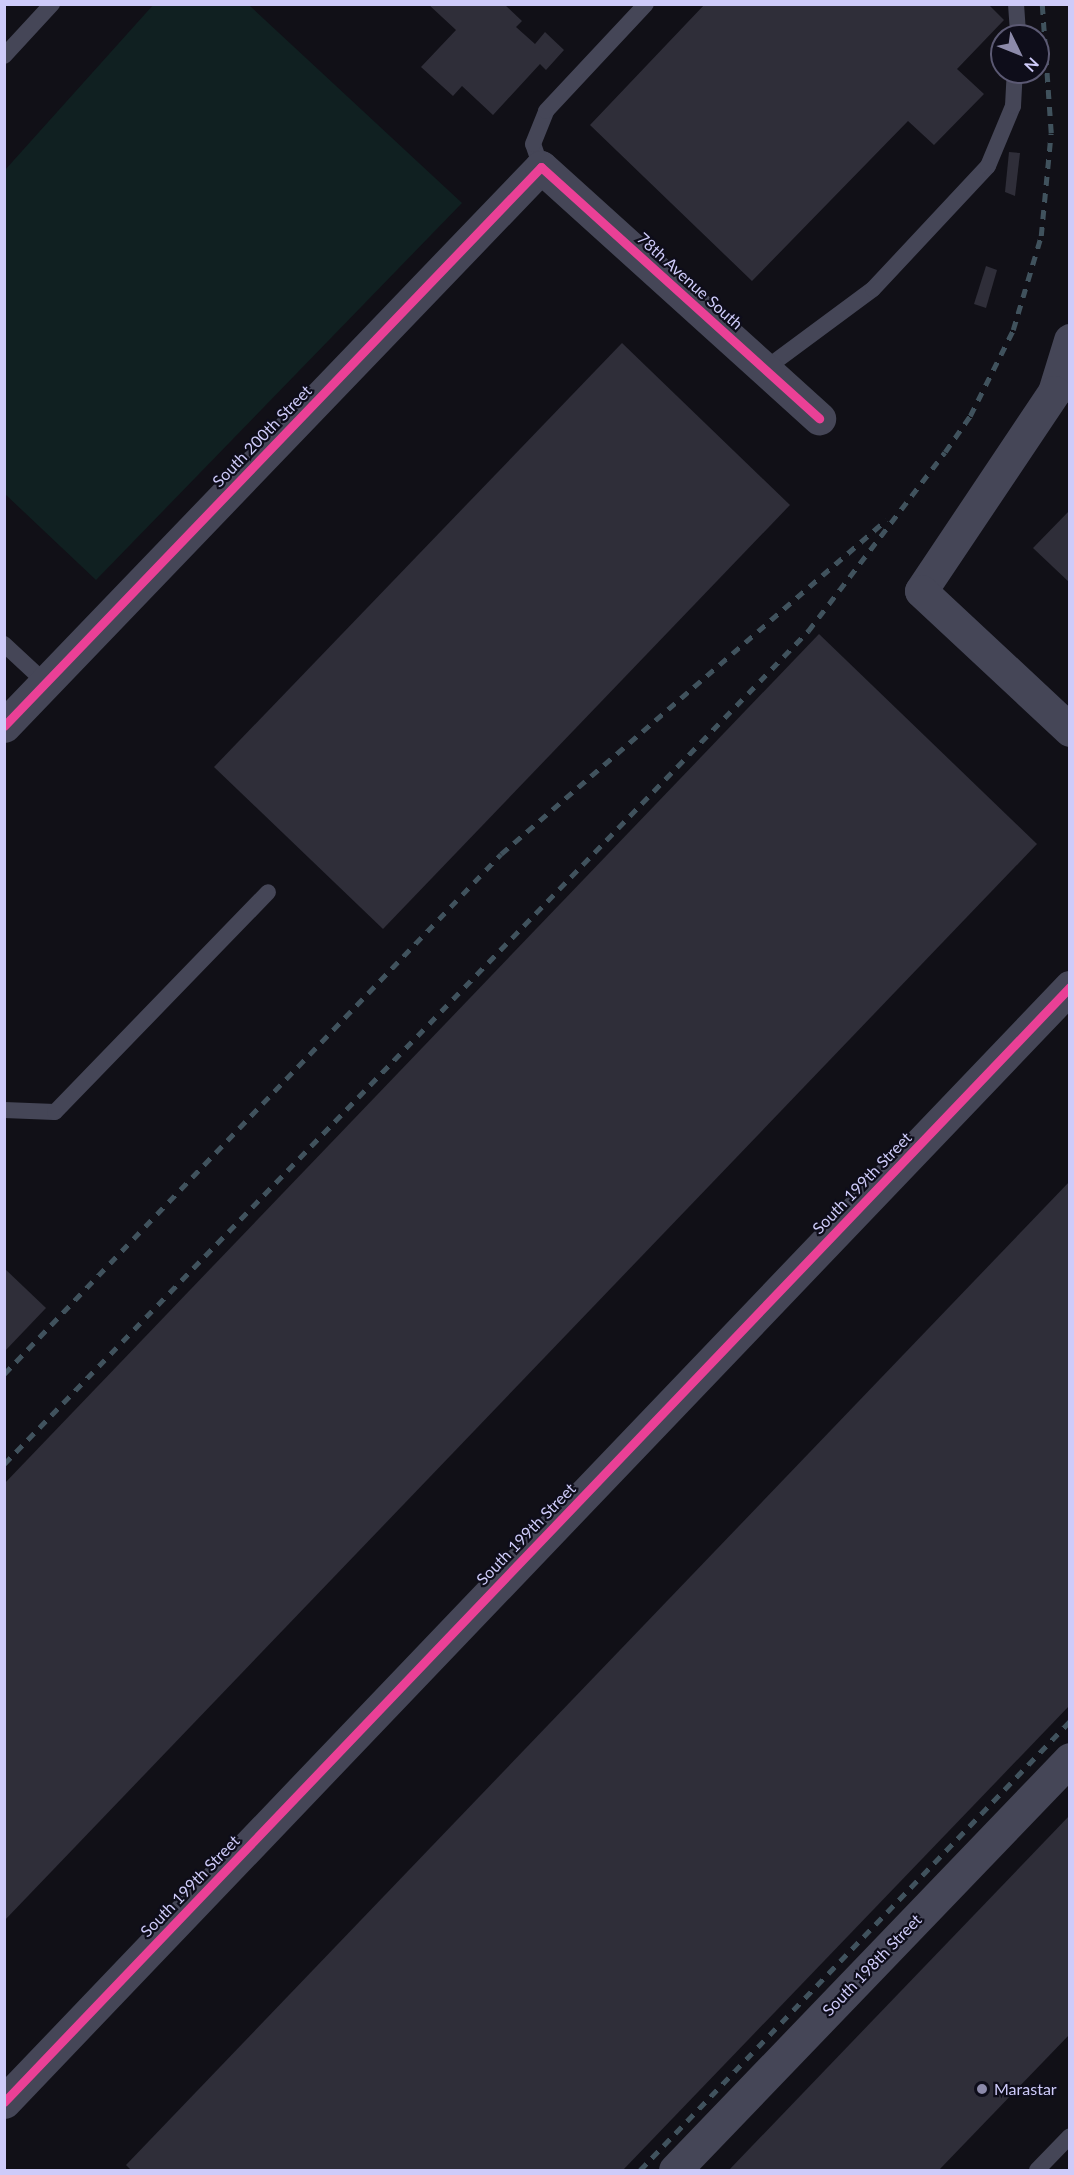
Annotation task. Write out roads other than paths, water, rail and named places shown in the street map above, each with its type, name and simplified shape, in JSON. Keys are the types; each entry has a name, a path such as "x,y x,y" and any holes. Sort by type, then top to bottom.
{"street":[{"name":"78th Avenue South","path":"541,167 819,418"},
{"name":"South 200th Street","path":"4,726 541,167"},
{"path":"1070,340 1054,392 921,591 1070,730"},
{"name":"South 199th Street","path":"4,2102 1070,987"},
{"name":"South 198th Street","path":"675,2170 1070,1759"}],"lane":[{"path":"4,57 52,4"},
{"path":"541,167 533,144 546,111 646,4"},
{"path":"1016,4 1017,24"},
{"path":"765,369 873,289 988,166 1013,106 1015,84"},
{"path":"4,644 46,683"},
{"path":"4,1110 55,1112 268,892"},
{"path":"1037,2170 1070,2136"}],"railway":[{"path":"4,1464 808,631 945,452 970,416 1013,330 1041,236 1051,133 1042,4"},
{"path":"4,1374 501,854 886,520"},
{"path":"640,2170 1070,1721"}],"place":[{"name":"Marastar","path":"982,2089"}]}
